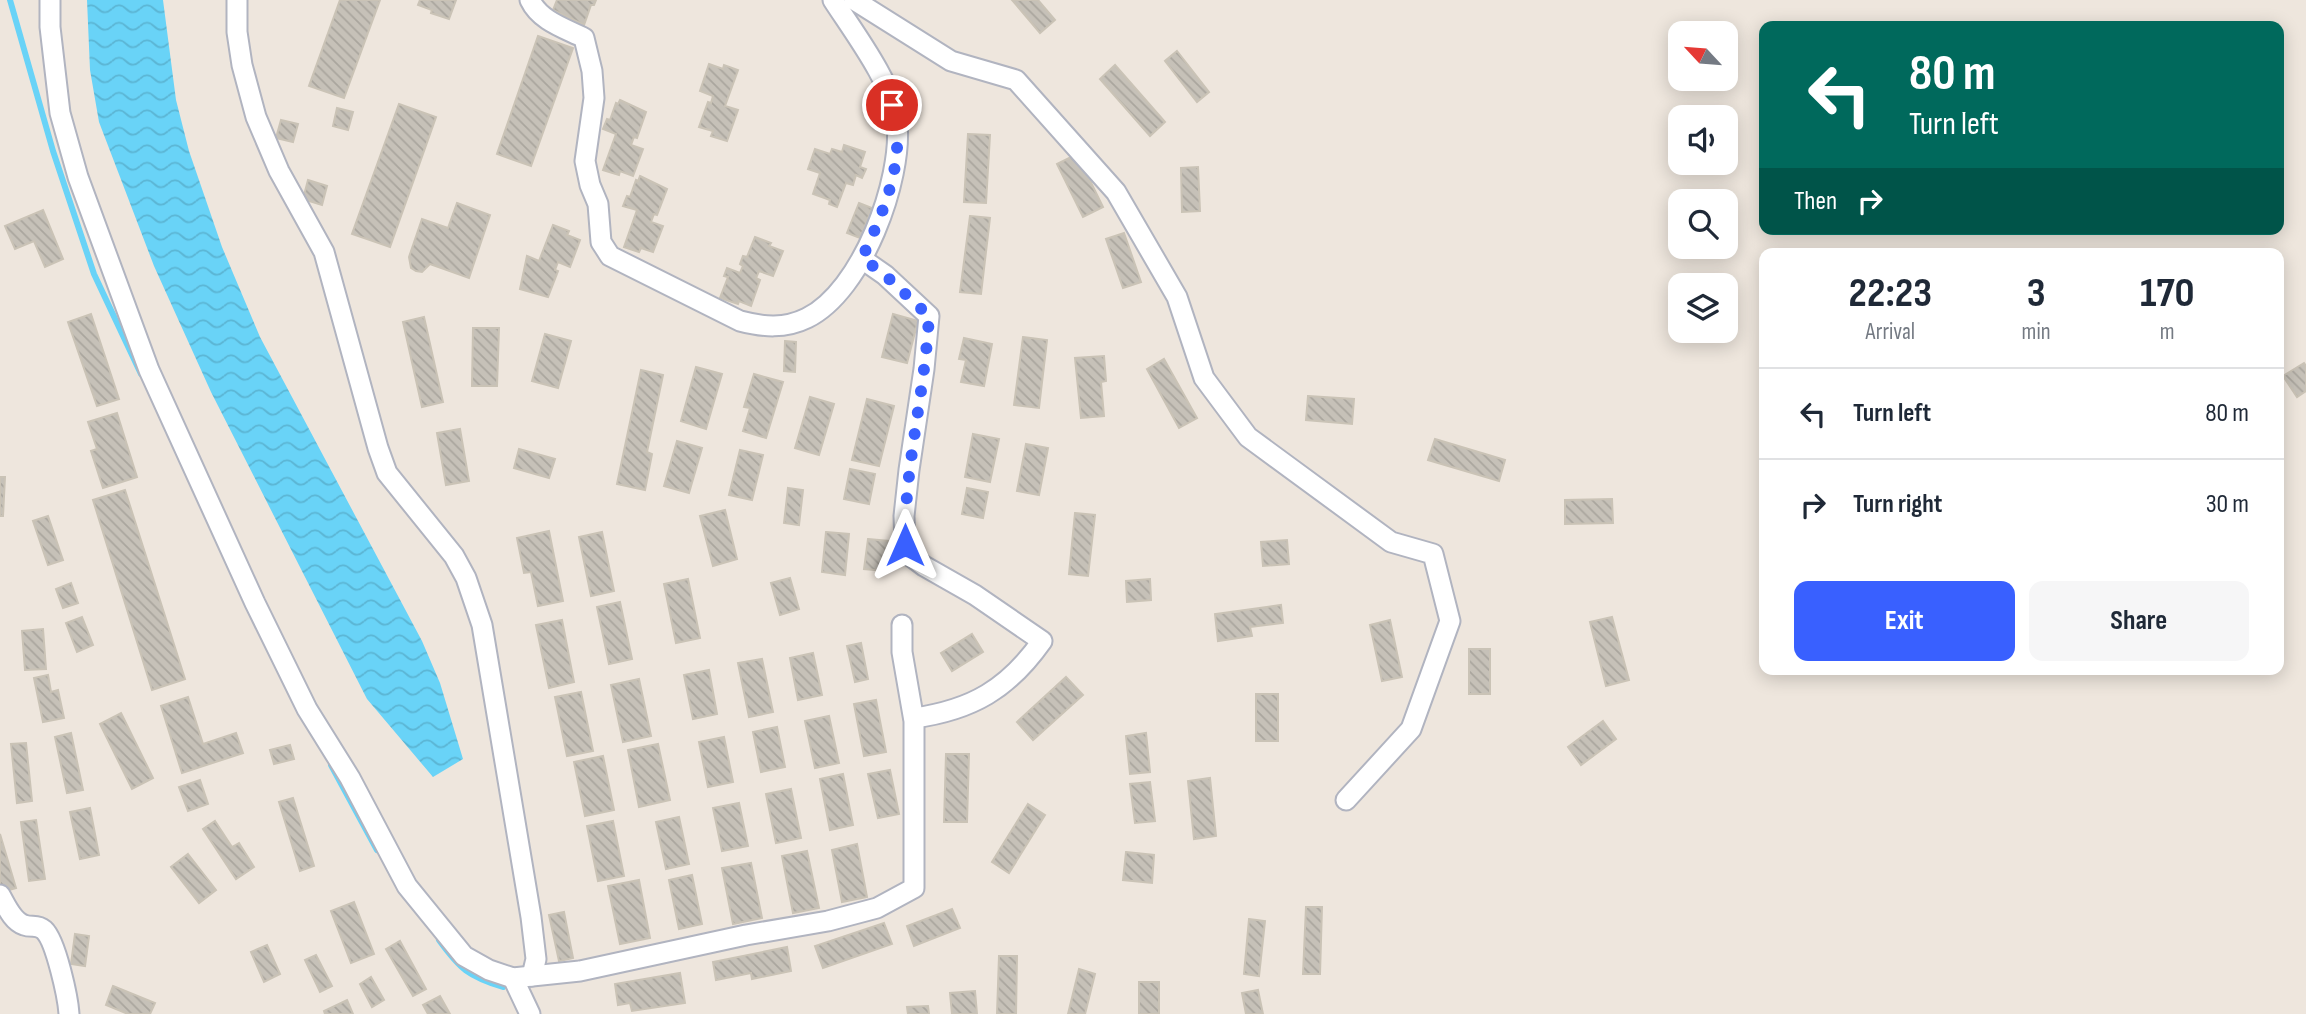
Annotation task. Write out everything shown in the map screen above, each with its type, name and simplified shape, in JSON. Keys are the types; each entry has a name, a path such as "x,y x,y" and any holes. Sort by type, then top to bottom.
{"street":[{"path":"50,0 50,27 60,113 78,177 149,370 255,603 307,709 349,778 407,886 464,956 489,970 522,976 580,971 746,935 828,921 877,908 914,888 914,718 902,652 902,625"},
{"path":"237,0 237,32 242,65 256,117 279,171 324,252 387,473 454,556 475,600 482,625 531,917 536,959 522,976"},
{"path":"530,0 545,19 584,38 592,71 594,98 585,161 590,185 598,204 601,242 610,256 740,321 762,327 782,326 806,318 824,307 862,258 875,231 895,173 897,120 888,89 833,0"},
{"path":"855,0 951,61 1016,80 1116,192 1177,298 1204,378 1248,437 1391,542 1433,554 1450,621 1411,729 1346,800"},
{"path":"862,258 885,275 929,316 904,516 905,545 912,557 924,566 975,595 1042,641 1027,663 974,703 945,714 914,718"},
{"path":"0,895 12,916 23,925 35,925 46,932 67,990 69,1014"},
{"path":"522,976 530,1014"}],"water":[{"path":"87,0 163,0 176,100 189,151 222,247 260,337 422,641 440,683 463,759 433,777 367,699 211,392 154,266 99,122 90,70"}],"building":[{"path":"340,0 380,0 344,98 309,86"},
{"path":"420,0 456,0 449,19 418,5"},
{"path":"557,0 596,0 594,5 591,5 584,25 553,10"},
{"path":"1012,0 1038,0 1055,20 1040,33"},
{"path":"538,36 573,48 531,166 497,154"},
{"path":"1177,51 1209,92 1197,102 1165,61"},
{"path":"709,64 738,70 725,106 738,110 727,141 711,136 713,131 699,127 713,96 700,91"},
{"path":"1115,65 1165,122 1150,136 1100,79"},
{"path":"620,100 646,112 637,138 634,137 631,145 643,149 633,176 620,171 619,175 603,170 616,134 603,129"},
{"path":"399,104 436,117 390,247 352,234"},
{"path":"337,108 353,112 348,130 333,126"},
{"path":"281,120 298,124 293,142 276,138"},
{"path":"968,134 990,135 986,203 964,202"},
{"path":"844,145 865,152 860,167 866,169 862,178 856,175 853,185 846,183 837,207 829,204 830,200 813,194 820,173 808,169 815,149 830,154 832,149 842,152"},
{"path":"1077,154 1103,207 1083,217 1057,164"},
{"path":"1198,167 1200,211 1182,212 1181,168"},
{"path":"640,176 667,189 657,215 654,214 651,222 663,226 653,252 641,248 639,252 624,247 637,210 623,206"},
{"path":"308,180 327,186 322,205 303,199"},
{"path":"457,203 490,215 469,278 430,264 422,272 411,268 409,257 422,219 448,228"},
{"path":"859,203 872,208 860,238 847,233"},
{"path":"43,210 63,259 45,267 34,241 15,249 5,226"},
{"path":"970,216 990,218 981,294 960,292"},
{"path":"553,225 569,231 567,235 580,240 570,267 558,262 555,270 558,271 548,297 520,289 527,256 539,261"},
{"path":"1124,233 1141,282 1123,288 1106,239"},
{"path":"755,237 783,251 773,276 759,271 756,278 760,280 751,306 720,298 728,277 724,276 727,268 740,273 743,256 747,257"},
{"path":"91,314 119,399 97,406 68,322"},
{"path":"893,314 918,321 907,363 882,357"},
{"path":"424,317 443,402 422,407 403,322"},
{"path":"473,328 499,328 497,386 472,386"},
{"path":"545,334 571,341 558,388 532,381"},
{"path":"1023,337 1047,340 1039,408 1014,405"},
{"path":"964,338 992,344 984,386 961,382 966,360 959,359"},
{"path":"785,341 796,342 795,372 784,371"},
{"path":"1104,356 1106,381 1101,382 1104,416 1081,418 1075,358"},
{"path":"1164,359 1197,418 1179,428 1147,369"},
{"path":"2304,363 2306,391 2297,397 2284,375"},
{"path":"696,367 722,374 706,429 681,421"},
{"path":"641,370 663,375 647,452 652,454 645,490 617,484"},
{"path":"754,374 783,382 766,438 743,431 750,408 744,407"},
{"path":"1308,396 1354,399 1352,424 1306,420"},
{"path":"810,397 834,404 819,455 795,448"},
{"path":"867,399 894,406 879,466 852,460"},
{"path":"117,413 137,477 103,488 91,451 97,449 88,422"},
{"path":"460,429 469,481 446,485 437,433"},
{"path":"973,434 999,439 990,482 965,477"},
{"path":"1435,439 1505,460 1499,481 1428,460"},
{"path":"677,441 702,448 689,493 664,486"},
{"path":"1026,444 1048,448 1039,495 1017,491"},
{"path":"519,449 555,459 549,478 514,468"},
{"path":"740,450 763,455 752,500 729,495"},
{"path":"850,469 875,474 869,504 844,499"},
{"path":"0,477 5,477 3,516 0,516"},
{"path":"788,488 803,490 799,525 784,523"},
{"path":"967,488 988,492 983,518 962,514"},
{"path":"125,490 185,679 152,690 93,500"},
{"path":"1612,499 1613,523 1565,524 1565,500"},
{"path":"725,510 737,559 713,566 700,516"},
{"path":"1075,513 1095,515 1088,576 1069,574"},
{"path":"48,516 63,560 48,565 33,521"},
{"path":"549,531 563,601 538,606 531,572 524,573 517,538"},
{"path":"602,532 614,591 591,596 579,537"},
{"path":"826,532 849,534 845,575 822,572"},
{"path":"868,539 889,541 885,571 864,569"},
{"path":"1287,540 1289,564 1263,566 1261,542"},
{"path":"790,578 799,609 780,615 771,583"},
{"path":"688,579 700,638 676,643 664,584"},
{"path":"1150,579 1151,600 1127,602 1126,581"},
{"path":"71,583 78,603 63,608 56,589"},
{"path":"620,602 632,659 609,664 597,607"},
{"path":"1281,605 1283,623 1250,627 1252,636 1218,641 1215,614"},
{"path":"82,617 93,645 77,652 66,623"},
{"path":"1612,617 1629,680 1606,686 1590,622"},
{"path":"562,620 574,682 549,688 536,625"},
{"path":"1390,620 1402,677 1382,681 1370,625"},
{"path":"43,629 46,669 25,670 22,631"},
{"path":"972,634 983,652 952,671 941,653"},
{"path":"861,643 868,679 855,682 847,646"},
{"path":"1469,649 1490,649 1490,694 1469,694"},
{"path":"813,653 822,695 798,700 790,658"},
{"path":"762,659 773,712 749,717 738,663"},
{"path":"709,670 717,714 693,719 684,675"},
{"path":"48,675 51,692 58,690 64,718 43,722 34,678"},
{"path":"1066,677 1083,695 1033,740 1017,722"},
{"path":"639,679 651,736 623,742 611,685"},
{"path":"581,692 593,751 567,756 555,697"},
{"path":"1256,694 1278,694 1278,741 1256,741"},
{"path":"188,697 203,744 236,733 243,753 182,773 161,706"},
{"path":"876,700 886,752 864,756 854,704"},
{"path":"121,713 153,778 132,789 100,724"},
{"path":"829,716 839,763 815,768 805,721"},
{"path":"1603,721 1616,739 1581,765 1568,747"},
{"path":"777,727 785,767 761,772 753,732"},
{"path":"71,733 83,790 67,793 55,737"},
{"path":"1146,733 1150,772 1130,774 1126,736"},
{"path":"724,737 733,782 708,787 699,742"},
{"path":"26,743 32,801 17,803 11,744"},
{"path":"658,744 670,800 639,807 628,750"},
{"path":"290,745 294,759 274,764 270,750"},
{"path":"946,754 969,754 967,822 944,822"},
{"path":"603,756 614,810 585,816 574,762"},
{"path":"890,770 899,814 878,818 868,774"},
{"path":"843,774 853,825 830,830 820,779"},
{"path":"1210,778 1216,836 1194,839 1188,781"},
{"path":"200,780 208,804 188,811 179,787"},
{"path":"1150,782 1155,821 1135,823 1130,784"},
{"path":"791,789 801,838 776,843 766,794"},
{"path":"293,798 314,866 300,871 279,802"},
{"path":"739,803 748,846 722,851 713,808"},
{"path":"1028,804 1045,815 1009,873 992,862"},
{"path":"90,808 99,855 80,859 70,812"},
{"path":"679,817 689,864 666,869 656,822"},
{"path":"36,820 45,879 29,881 21,822"},
{"path":"215,821 232,847 239,843 254,867 236,879 203,829"},
{"path":"613,821 624,876 598,881 587,826"},
{"path":"0,834 16,888 2,892 0,885"},
{"path":"857,844 867,897 842,902 832,850"},
{"path":"807,851 819,908 793,913 782,856"},
{"path":"1126,852 1154,855 1152,883 1123,880"},
{"path":"188,854 216,890 199,903 171,867"},
{"path":"751,863 762,918 733,924 722,868"},
{"path":"692,875 702,924 679,929 669,880"},
{"path":"639,880 650,938 620,944 608,886"},
{"path":"354,902 374,954 351,963 331,911"},
{"path":"1306,907 1322,907 1320,974 1303,974"},
{"path":"952,909 960,928 914,946 907,926"},
{"path":"564,912 573,958 559,961 549,915"},
{"path":"1249,919 1265,921 1259,976 1244,974"},
{"path":"884,923 892,944 823,968 815,946"},
{"path":"75,934 89,936 85,966 71,964"},
{"path":"400,941 426,989 413,996 386,949"},
{"path":"267,945 280,974 264,982 251,952"},
{"path":"787,947 791,971 752,979 751,973 716,980 713,962"},
{"path":"316,955 332,986 320,992 305,960"},
{"path":"999,956 1017,956 1016,1014 997,1014"},
{"path":"1079,969 1095,974 1085,1014 1068,1014"},
{"path":"680,973 685,1003 632,1011 630,1003 618,1005 615,984"},
{"path":"371,977 384,1000 372,1007 360,984"},
{"path":"1139,982 1159,982 1159,1014 1139,1014"},
{"path":"113,986 155,1003 150,1014 128,1014 106,1005"},
{"path":"1258,990 1263,1014 1246,1014 1242,993"},
{"path":"975,991 977,1014 952,1014 950,993"},
{"path":"440,996 450,1014 428,1014 423,1005"},
{"path":"347,1000 353,1014 325,1014 324,1011"},
{"path":"928,1006 929,1014 908,1014 907,1007"}],"waterway":[{"path":"10,0 53,151 94,274 141,374"},
{"path":"331,765 377,850"},
{"path":"439,940 466,970 503,987"}],"route":[{"path":"892,105 897,120 895,173 875,231 862,258 885,275 929,316 904,516 905,545"}]}
